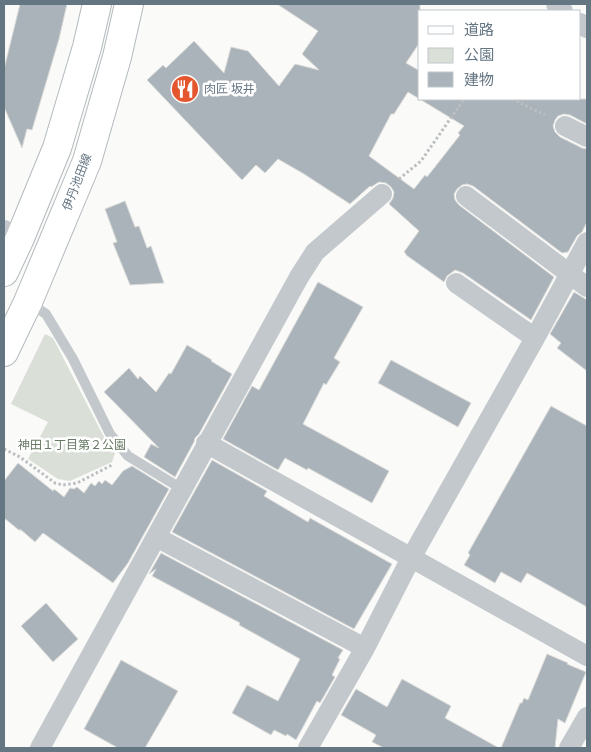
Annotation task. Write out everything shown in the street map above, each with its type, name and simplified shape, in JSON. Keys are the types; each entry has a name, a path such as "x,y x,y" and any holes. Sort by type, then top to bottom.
{"main road":[{"path":"4,272 12,234 57,148 98,4"},
{"name":"伊丹池田線","path":"4,352 28,302 87,161 117,57 129,4"}],"street":[{"path":"565,126 587,137"},
{"path":"40,748 206,443 314,252 382,194"},
{"path":"466,196 587,287"},
{"path":"308,748 365,648 411,558 587,242"},
{"path":"456,282 535,338"},
{"path":"206,443 587,656"},
{"path":"156,537 365,648"},
{"path":"570,748 587,716"}],"lane":[{"path":"28,302 46,314 73,359 110,434 128,456 182,489"}],"path":[{"path":"382,194 421,161 463,100"},
{"path":"514,100 565,126"},
{"path":"4,449 20,457 55,483 63,485 77,484 128,456"}],"green space":[{"name":"神田１丁目第２公園","path":"45,334 53,338 107,443 115,453 112,462 70,481 58,479 28,459 48,422 11,404"}],"building":[{"path":"20,4 67,4 59,39 32,130 27,129 22,148 4,107 4,69"},
{"path":"277,4 420,4 420,10 418,10 418,45 406,63 418,70 418,98 408,92 394,114 391,114 369,156 414,189 425,175 427,177 460,135 458,133 464,126 421,100 587,99 587,124 564,114 558,116 553,126 555,132 560,137 587,149 587,222 568,252 562,253 473,186 462,185 454,194 455,200 459,205 554,277 531,320 463,273 455,270 447,276 444,282 406,255 404,252 419,231 389,204 394,192 386,183 379,182 370,186 350,204 278,159 265,173 256,165 242,180 147,80 163,65 166,68 194,41 224,73 231,47 248,51 279,86 295,64 319,70 302,54 318,31"},
{"path":"125,201 135,227 139,226 147,248 151,246 164,283 130,285 113,243 117,242 105,209"},
{"path":"318,282 363,307 334,358 340,362 326,385 324,383 303,424 389,471 372,503 308,468 307,470 285,458 278,470 223,439 252,386 259,390"},
{"path":"574,292 587,300 587,371 557,348 561,343 550,334"},
{"path":"187,345 232,374 175,477 144,457 151,444 159,448 104,392 129,368 138,379 140,376 156,392 169,373 171,374"},
{"path":"391,360 471,403 458,427 378,383"},
{"path":"551,406 587,426 587,607 527,573 521,583 501,572 495,583 464,565 470,555 468,553"},
{"path":"212,460 267,491 264,496 308,522 310,518 392,564 354,629 172,532"},
{"path":"18,463 53,491 54,489 64,497 70,488 74,489 77,487 84,493 91,483 95,486 99,481 102,484 105,480 112,485 123,471 132,466 169,489 128,563 113,583 43,533 35,542 4,518 4,481"},
{"path":"161,553 343,650 332,675 335,677 320,703 317,701 296,740 287,734 286,736 274,730 271,735 232,713 247,685 278,701 300,659 239,625 240,623 152,576 156,569 149,574"},
{"path":"46,603 78,639 53,662 21,626"},
{"path":"547,654 586,672 565,723 558,719 555,748 501,748 520,703 522,703 524,698 528,700"},
{"path":"121,660 178,691 145,748 118,748 84,729"},
{"path":"402,679 451,706 445,718 499,748 384,748 372,742 376,735 341,715 356,689 387,707"}],"place":[{"name":"肉匠 坂井","path":"185,89"}]}
